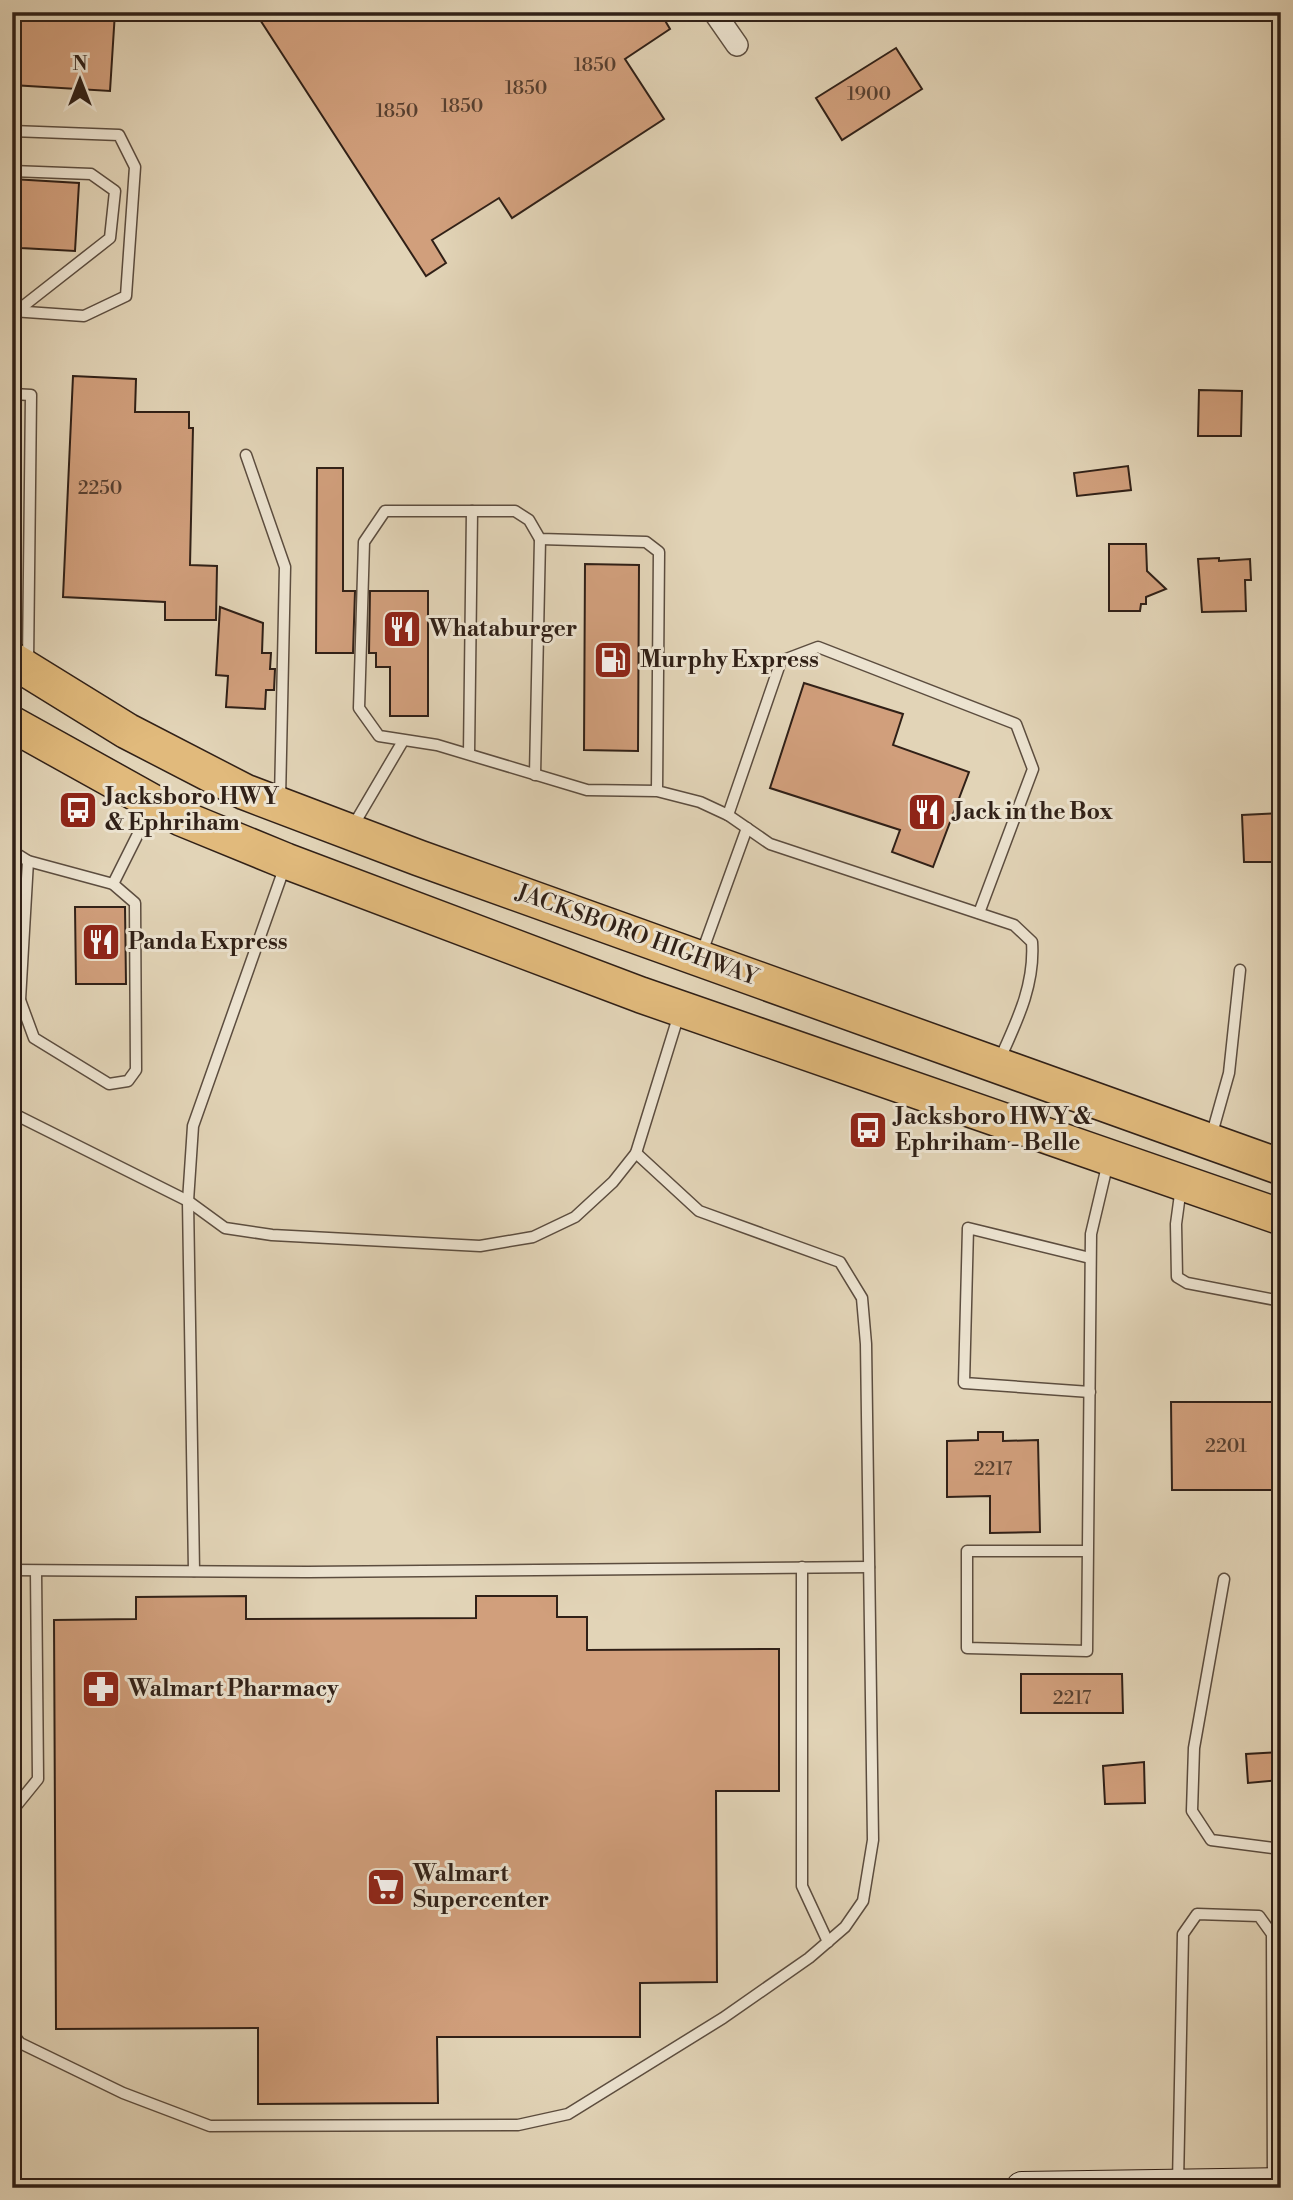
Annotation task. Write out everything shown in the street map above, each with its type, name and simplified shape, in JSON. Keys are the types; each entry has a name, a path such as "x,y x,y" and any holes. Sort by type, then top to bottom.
{"main road":[{"name":"JACKSBORO HIGHWAY","path":"20,665 127,731 245,792 280,806 1281,1167"},
{"path":"12,724 153,804 286,861 680,1009 1281,1217"},
{"path":"680,1009 701,957"}],"street":[{"path":"714,12 737,44"},
{"path":"1022,2188 1277,2184"}],"lane":[{"path":"12,131 119,135 135,167 126,296 84,316 15,311"},
{"path":"12,171 92,174 115,191 110,238 15,311"},
{"path":"12,394 31,395 20,665"},
{"path":"246,455 285,567 280,806"},
{"path":"535,775 540,539 529,520 515,512 385,511 364,541 359,708 379,736 438,745 535,775 587,790 657,791 700,802 728,816 770,844 1014,925 1032,942 1034,968 1023,1007 996,1066"},
{"path":"469,754 472,512"},
{"path":"540,539 646,542 659,552 657,791"},
{"path":"728,816 781,661 818,647 1016,724 1033,769 979,913"},
{"path":"349,831 402,741"},
{"path":"113,884 153,804"},
{"path":"701,957 747,828"},
{"path":"12,851 29,861 113,884 135,903 136,1070 128,1081 109,1084 34,1038 16,998 29,861"},
{"path":"194,1572 188,1200 193,1126 286,861"},
{"path":"1210,1140 1229,1073 1240,970"},
{"path":"12,1113 188,1200 225,1228 272,1235 480,1247 533,1237 575,1217 613,1182 636,1153 680,1009"},
{"path":"12,2033 20,2043 123,2092 209,2126 518,2125 568,2114 723,2018 845,1927 863,1901 873,1840 866,1344 862,1298 840,1262 699,1210 636,1153"},
{"path":"1088,1551 967,1551 967,1648 1087,1651 1090,1392 1090,1258 1091,1234 1110,1156"},
{"path":"1182,1181 1176,1224 1177,1277 1187,1283 1281,1301"},
{"path":"1090,1258 968,1228 964,1382 1090,1392"},
{"path":"802,1567 802,1886 828,1942"},
{"path":"12,1570 194,1572 869,1567"},
{"path":"12,1811 38,1779 36,1570"},
{"path":"1224,1579 1195,1748 1192,1811 1211,1840 1281,1849"},
{"path":"1178,2185 1183,1934 1197,1914 1259,1916 1272,1934 1277,2184"}],"building":[{"path":"12,12 115,12 110,91 12,85"},
{"path":"255,12 660,12 670,29 625,59 664,119 512,218 499,198 432,240 446,263 426,276"},
{"path":"896,48 922,89 842,140 816,98"},
{"path":"12,179 79,183 75,251 21,248 21,241 12,240"},
{"path":"73,376 136,379 135,412 189,412 189,428 193,428 190,565 217,566 216,620 165,620 165,602 63,597"},
{"path":"1199,390 1242,391 1241,436 1198,436"},
{"path":"1128,466 1131,490 1077,496 1074,473"},
{"path":"317,468 343,468 343,591 355,591 353,653 316,653"},
{"path":"1109,544 1146,544 1147,571 1166,589 1146,597 1146,604 1141,604 1140,611 1109,611"},
{"path":"1219,558 1219,561 1250,559 1251,580 1245,580 1246,611 1202,612 1198,559"},
{"path":"585,564 639,565 638,751 584,750"},
{"name":"Whataburger","path":"370,591 428,591 428,716 390,716 390,667 376,667 376,653 369,653"},
{"path":"220,607 263,623 262,653 271,653 270,669 275,669 274,690 266,690 265,709 226,707 228,676 216,675"},
{"path":"804,683 903,714 893,745 969,772 933,867 892,852 900,830 770,788"},
{"path":"1279,813 1281,862 1244,862 1242,815"},
{"path":"75,907 125,907 126,984 76,984"},
{"path":"1171,1402 1281,1402 1281,1490 1172,1490"},
{"path":"978,1432 1003,1432 1003,1441 1038,1440 1040,1532 990,1533 990,1496 947,1497 947,1441 978,1440"},
{"name":"Walmart Supercenter","path":"246,1596 246,1619 476,1618 476,1596 557,1596 557,1617 587,1617 587,1650 779,1649 779,1791 716,1791 717,1982 640,1983 640,2037 437,2037 438,2103 258,2104 258,2028 56,2029 54,1620 136,1619 136,1597"},
{"path":"1021,1674 1122,1674 1123,1713 1021,1713"},
{"path":"1281,1752 1281,1780 1248,1783 1246,1754"},
{"path":"1144,1762 1145,1803 1105,1804 1103,1766"}],"place":[{"name":"Whataburger","path":"402,629"},
{"name":"Murphy Express","path":"613,660"},
{"name":"Jacksboro HWY & Ephriham","path":"78,810"},
{"name":"Jack in the Box","path":"927,812"},
{"name":"Panda Express","path":"101,942"},
{"name":"Jacksboro HWY & Ephriham - Belle","path":"868,1130"},
{"name":"Walmart Pharmacy","path":"101,1689"},
{"name":"Walmart Supercenter","path":"386,1887"}]}
